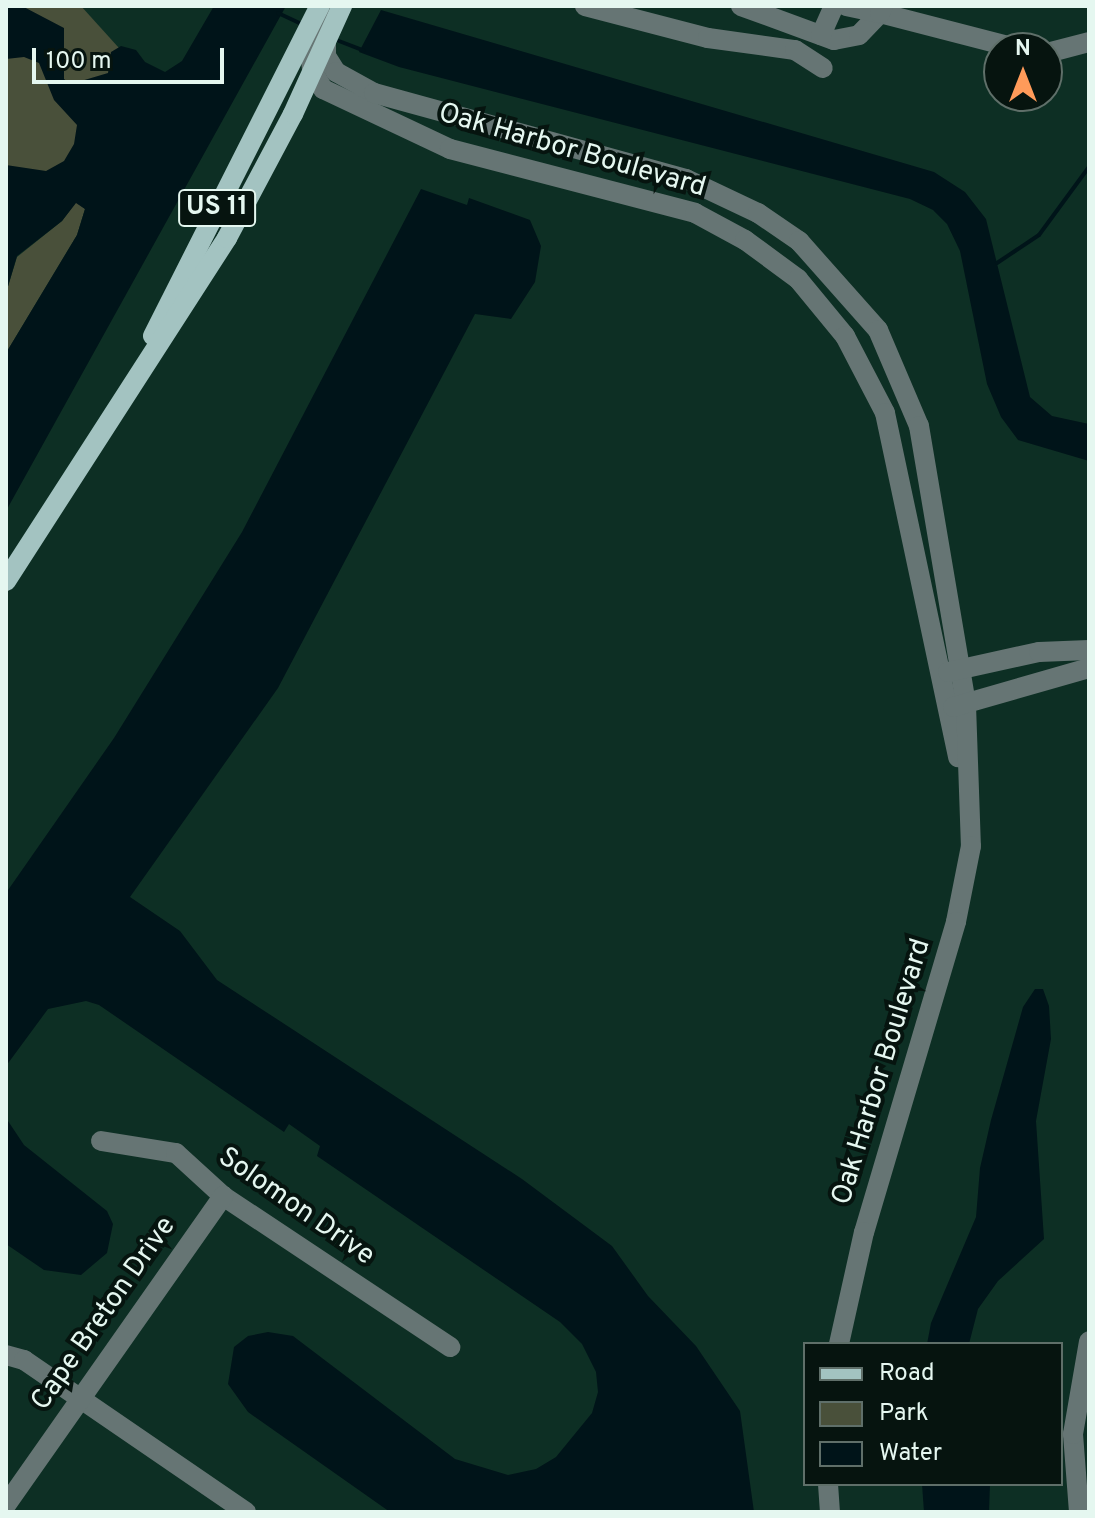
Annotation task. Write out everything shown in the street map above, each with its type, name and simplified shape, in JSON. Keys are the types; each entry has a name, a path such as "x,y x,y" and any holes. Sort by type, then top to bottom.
{"main road":[{"name":"US 11","path":"116,411 320,6"},
{"name":"US 11","path":"6,581 227,238 293,114 342,6"}],"street":[{"path":"312,70 310,47 330,6"},
{"path":"585,6 708,38 795,50 823,68"},
{"path":"741,6 834,40 859,35 882,10"},
{"path":"821,35 834,6"},
{"path":"846,6 882,10 983,39"},
{"path":"1063,49 1089,42"},
{"name":"Oak Harbor Boulevard","path":"326,43 326,56 336,72 409,107 686,179 758,213 799,241 878,330 919,426 951,672"},
{"name":"Oak Harbor Boulevard","path":"312,70 323,89 349,104 450,149 695,213 745,240 798,279 845,336 885,413 958,706 971,846 956,922 864,1232 839,1342"},
{"path":"293,114 312,97 349,104"},
{"path":"400,128 409,107"},
{"path":"951,672 1039,652 1089,650"},
{"path":"958,706 1089,668"},
{"name":"Solomon Drive","path":"101,1141 176,1153 223,1196 450,1347"},
{"name":"Cape Breton Drive","path":"6,1505 78,1396 223,1196"},
{"path":"1079,1512 1073,1434 1089,1341"},
{"path":"6,1355 24,1360 246,1512"},
{"path":"828,1486 830,1512"}],"green space":[{"path":"6,6 81,6 166,100 6,204"},
{"path":"76,202 85,209 77,235 6,353 6,293 17,257 62,221"}],"water":[{"path":"6,6 22,6 64,28 64,79 71,84 108,73 111,52 121,46 136,50 145,62 165,72 182,61 214,6 286,6 6,511 6,353 77,235 85,209 76,203 62,221 17,256 6,293 6,165 46,171 64,161 74,144 77,125 54,100 39,63 24,57 6,59"},
{"path":"381,10 934,172 965,192 986,219 1030,397 1052,416 1089,424 1089,461 1018,440 1001,417 987,384 960,251 947,224 933,210 910,199 399,67 359,52"},
{"path":"421,189 467,205 469,198 530,220 541,246 535,282 511,319 475,314 278,688 130,897 180,931 217,980 522,1179 612,1246 648,1296 696,1346 740,1411 754,1512 390,1512 248,1412 228,1384 234,1347 248,1336 268,1332 293,1336 455,1459 508,1475 536,1469 556,1457 592,1413 598,1392 596,1372 582,1344 560,1322 317,1156 320,1146 289,1124 284,1132 99,1005 86,1001 48,1009 6,1066 6,893 114,738 242,532"},
{"path":"1035,989 1043,989 1049,1006 1051,1039 1036,1121 1044,1239 998,1281 978,1309 970,1342 927,1342 931,1323 976,1217 980,1168 1023,1007"},
{"path":"6,1118 24,1145 107,1211 113,1224 107,1253 81,1275 44,1270 6,1244"},
{"path":"922,1486 990,1486 989,1512 924,1512"}],"waterway":[{"path":"278,13 302,24"},
{"path":"339,41 363,50"},
{"path":"997,263 1039,235 1089,167"}]}
